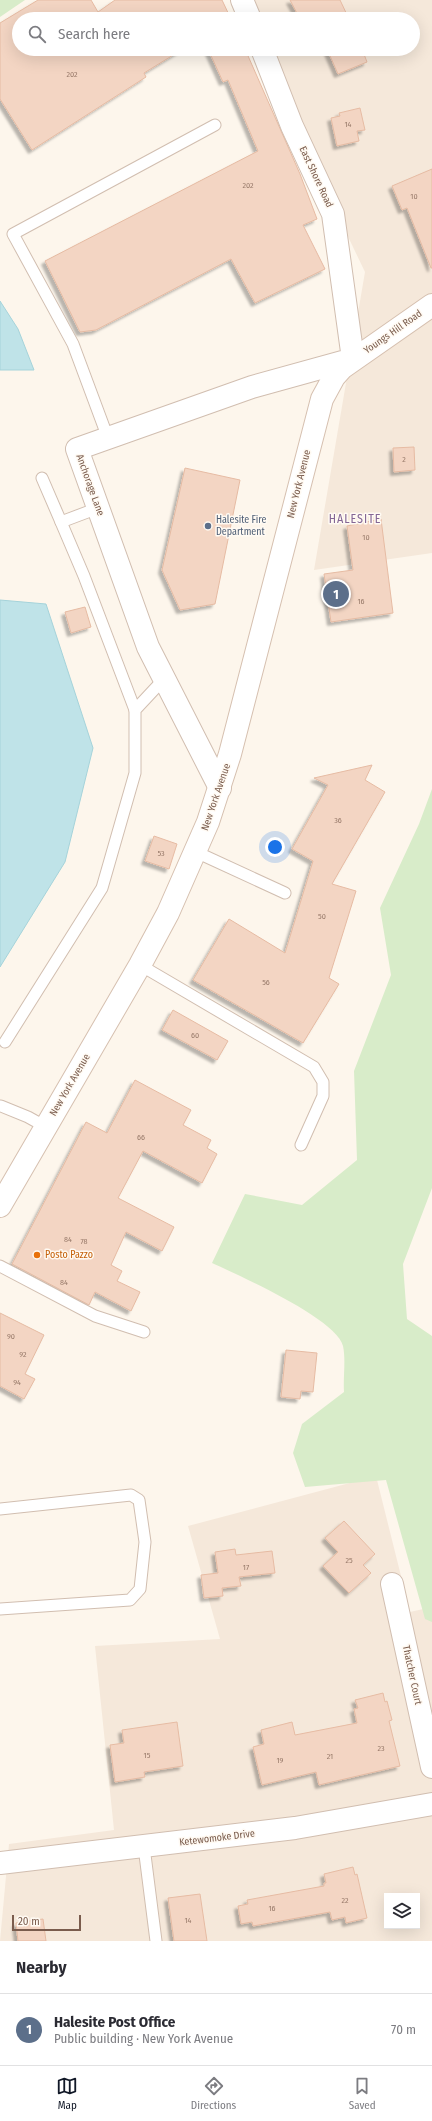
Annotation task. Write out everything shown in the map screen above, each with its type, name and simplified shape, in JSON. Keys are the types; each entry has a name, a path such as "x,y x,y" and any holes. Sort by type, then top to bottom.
{"street":[{"path":"242,0 247,12"},
{"name":"East Shore Road","path":"265,56 292,126 333,214 353,359"},
{"name":"Youngs Hill Road","path":"353,359 432,305"},
{"name":"Anchorage Lane","path":"220,788 148,647 77,449 252,387 353,359"},
{"name":"New York Avenue","path":"0,1206 140,965 168,913 196,852 220,788 322,399 334,377 353,359"},
{"name":"Thatcher Court","path":"392,1584 432,1767"},
{"name":"Ketewomoke Drive","path":"0,1863 295,1828 432,1804"}],"lane":[{"path":"108,438 72,344 13,234 215,125"},
{"path":"5,1042 102,888 135,774 135,710 84,576 42,478"},
{"path":"61,522 98,508"},
{"path":"135,710 164,679"},
{"path":"196,852 285,893"},
{"path":"140,965 314,1067 323,1082 323,1096 301,1145"},
{"path":"1,1106 46,1126"},
{"path":"0,1266 95,1316 144,1332"},
{"path":"0,1510 131,1495 139,1500 145,1542 140,1589 130,1600 0,1609"},
{"path":"144,1846 156,1941"}],"shaded area":[{"path":"234,0 432,0 432,553 314,570 365,272 261,56 420,56 420,12 240,12"},
{"path":"376,1476 410,1612 432,1607 432,1941 0,1941 9,1844 114,1830 95,1646 220,1639 188,1526"}],"green space":[{"path":"0,0 25,0 0,17"},
{"path":"432,789 432,1188 403,1264 407,1319 432,1336 432,1622 425,1619 386,1480 305,1487 293,1453 302,1424 344,1392 344,1351 337,1335 324,1323 306,1311 263,1287 212,1263 245,1194 302,1205 357,1160 354,1071 391,975 380,908 419,824"}],"water":[{"path":"0,301 18,329 34,370 0,370"},
{"path":"0,600 46,604 93,748 65,862 0,967"}],"building":[{"path":"38,0 91,0 98,12 18,12"},
{"path":"115,0 222,0 228,12 98,12"},
{"path":"290,0 340,0 346,12 296,12"},
{"path":"12,16 12,56 172,56 144,73 146,77 32,150 0,99 0,23"},
{"path":"211,56 248,56 300,174 317,219 303,225 325,269 255,303 231,259 96,330 80,332 45,261 258,151 228,80 223,82"},
{"path":"330,56 365,56 367,62 338,74"},
{"path":"360,108 365,130 357,131 359,141 337,146 331,118 340,116 339,113"},
{"path":"432,169 431,268 407,208 402,210 392,186"},
{"path":"414,447 415,470 394,472 393,448"},
{"path":"185,468 240,480 215,604 180,610 162,570"},
{"path":"381,519 393,613 331,622 324,574 353,570 347,526"},
{"path":"85,607 91,627 71,633 65,612"},
{"path":"372,765 365,780 385,792 332,884 356,891 329,978 339,984 303,1043 193,980 229,919 285,953 313,861 292,849 328,785 314,778"},
{"path":"154,836 177,844 169,869 145,861"},
{"path":"173,1010 228,1041 217,1060 162,1030"},
{"path":"135,1080 191,1110 183,1125 211,1140 207,1148 217,1154 202,1183 143,1151 118,1198 174,1227 162,1251 126,1232 111,1265 122,1271 117,1281 140,1292 131,1311 95,1292 89,1305 12,1264 86,1122 107,1133"},
{"path":"0,1313 44,1335 25,1374 35,1379 24,1399 0,1386"},
{"path":"286,1350 317,1353 313,1392 301,1391 300,1399 281,1397"},
{"path":"344,1521 375,1554 363,1565 371,1573 349,1593 323,1566 338,1552 325,1538"},
{"path":"235,1549 236,1555 272,1551 275,1573 239,1577 241,1586 222,1588 223,1596 204,1598 201,1575 218,1573 215,1552"},
{"path":"383,1693 385,1702 387,1701 392,1720 389,1721 400,1766 319,1785 316,1772 262,1785 253,1747 264,1744 261,1730 292,1722 295,1735 357,1723 354,1709 358,1708 355,1700"},
{"path":"177,1722 183,1766 144,1772 145,1777 115,1782 110,1745 124,1743 122,1730"},
{"path":"353,1867 355,1875 357,1874 367,1918 346,1923 345,1917 332,1920 330,1912 253,1926 252,1922 241,1924 238,1906 248,1904 247,1900 324,1886 324,1883 326,1883 324,1874"},
{"path":"200,1894 207,1941 174,1941 168,1898"},
{"path":"43,1919 46,1941 18,1941 16,1923"}],"place":[{"name":"Halesite Fire Department","path":"208,526"},
{"name":"Halesite Post Office","path":"336,594"},
{"name":"Posto Pazzo","path":"37,1255"}],"district":[{"name":"HALESITE","path":"355,519"}]}
